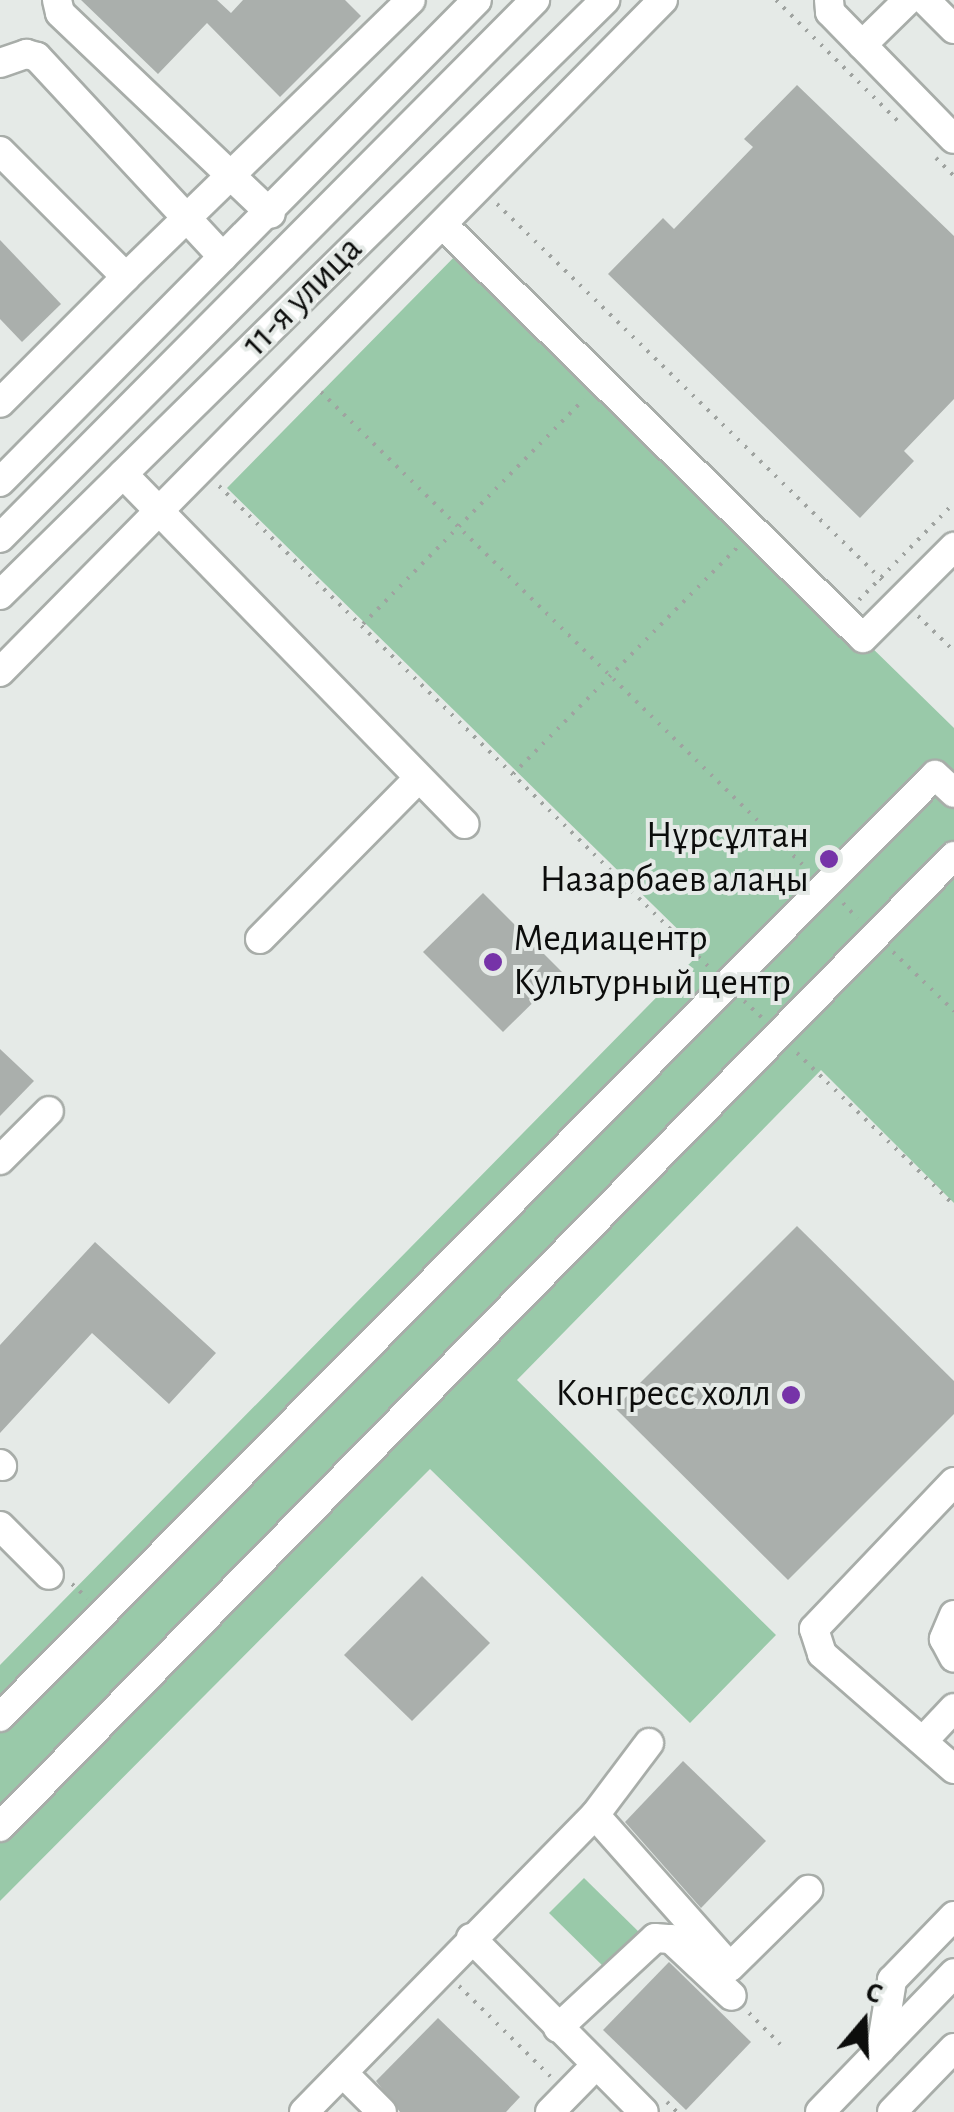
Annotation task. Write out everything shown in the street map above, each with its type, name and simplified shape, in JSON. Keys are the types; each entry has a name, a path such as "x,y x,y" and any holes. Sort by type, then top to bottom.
{"street":[{"path":"57,0 60,13 271,214"},
{"path":"0,403 410,0"},
{"path":"0,482 223,256 271,214 477,0"},
{"name":"11-я улица","path":"0,538 535,0"},
{"name":"11-я улица","path":"0,595 606,0"},
{"path":"0,672 663,0"},
{"path":"828,0 830,12 954,139"},
{"path":"862,45 908,0"},
{"path":"926,0 954,30"},
{"path":"0,63 26,54 37,58 223,256"},
{"path":"0,151 126,277"},
{"path":"442,224 862,638 954,546"},
{"path":"123,474 464,824"},
{"path":"0,1717 935,775 954,793"},
{"path":"260,939 419,778"},
{"path":"0,1827 954,856"},
{"path":"0,1160 48,1111"},
{"path":"954,1482 814,1630 822,1654 954,1768"},
{"path":"0,1526 49,1575"},
{"path":"954,1615 944,1639 954,1658"},
{"path":"923,1741 954,1708"},
{"path":"304,2112 470,1938 595,1815 650,1743"},
{"path":"595,1815 730,1967 808,1890"},
{"path":"882,2049 892,1980 954,1916"},
{"path":"470,1938 644,2112"},
{"path":"558,2028 654,1938 670,1939 732,1996"},
{"path":"820,2112 954,1973"},
{"path":"892,2112 942,2073 954,2048"},
{"path":"559,2103 595,2066"},
{"path":"343,2073 382,2112"}],"path":[{"path":"776,0 913,136"},
{"path":"926,149 954,176"},
{"path":"498,204 954,651"},
{"path":"361,625 601,381"},
{"path":"322,392 954,1012"},
{"path":"219,486 954,1205"},
{"path":"842,618 954,503"},
{"path":"512,774 754,531"},
{"path":"442,1969 559,2103"},
{"path":"732,1996 785,2048"}],"green space":[{"path":"463,248 954,728 954,1203 821,1070 517,1380 776,1635 690,1723 430,1469 0,1901 0,1665 701,952 227,488"},
{"path":"584,1878 644,1937 609,1972 549,1913"}],"building":[{"path":"81,0 217,0 231,13 243,0 345,0 361,16 280,97 207,23 158,74"},
{"path":"797,85 954,236 954,399 904,451 914,461 860,518 608,274 663,218 674,229 753,147 744,139"},
{"path":"0,240 61,304 22,342 0,319"},
{"name":"Медиацентр Культурный центр","path":"483,893 563,973 503,1032 423,952"},
{"path":"0,1049 34,1081 0,1116"},
{"name":"Конгресс холл","path":"797,1226 954,1381 954,1414 788,1580 615,1408"},
{"path":"95,1242 216,1353 169,1404 92,1333 0,1433 0,1345"},
{"path":"422,1576 490,1643 412,1721 344,1655"},
{"path":"683,1761 766,1841 701,1908 625,1822"},
{"path":"669,1962 751,2042 686,2110 603,2030"},
{"path":"438,2018 520,2097 506,2112 400,2112 376,2081"}],"place":[{"name":"Нұрсұлтан Назарбаев алаңы","path":"829,859"},
{"name":"Медиацентр Культурный центр","path":"493,962"},
{"name":"Конгресс холл","path":"791,1395"}]}
